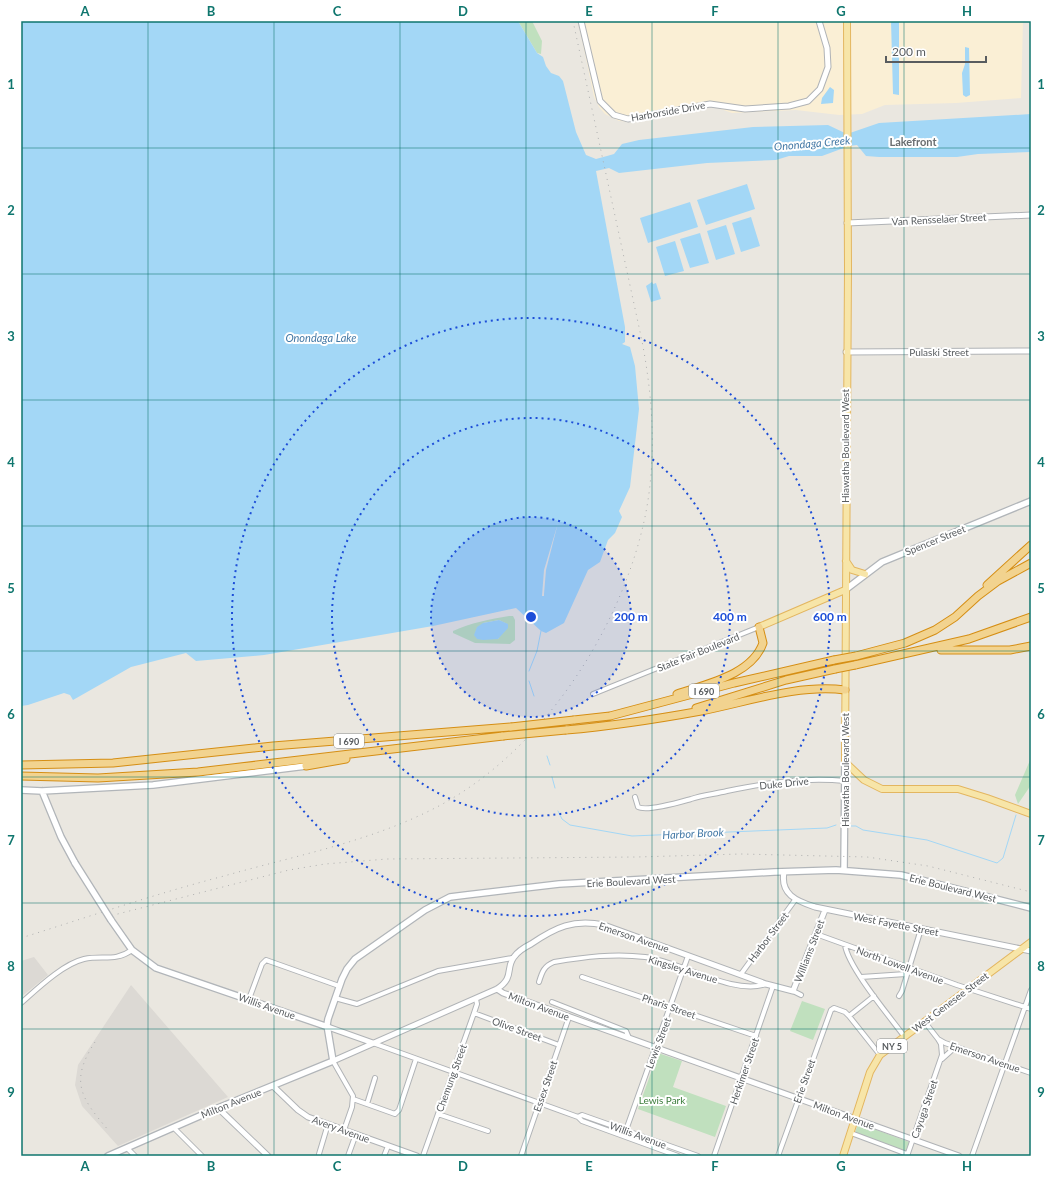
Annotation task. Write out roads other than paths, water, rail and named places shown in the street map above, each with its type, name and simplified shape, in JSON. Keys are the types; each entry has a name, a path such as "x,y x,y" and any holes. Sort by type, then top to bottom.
{"highway":[{"path":"968,605 986,585 1031,545"},
{"name":"I 690","path":"21,765 113,763 273,746 511,727 610,716 734,683 896,647 919,638 955,617 998,581 1031,563"},
{"name":"I 690","path":"21,776 90,778 171,774 619,724 665,717 779,682 988,634 1031,617"},
{"path":"637,710 716,680 743,667 753,660 761,649 763,638 759,627"},
{"path":"916,651 956,648 1010,650 1031,646"},
{"path":"665,717 702,711 770,695 833,689 845,690"},
{"path":"306,766 353,758 387,750"}],"main road":[{"name":"Hiawatha Boulevard West","path":"844,870 846,352 848,223 847,21"},
{"name":"Spencer Street","path":"845,590 876,565 1031,500"},
{"path":"845,559 852,570 865,574"},
{"name":"State Fair Boulevard","path":"759,627 845,590"},
{"path":"845,762 864,780 882,789 958,789 1031,814"},
{"path":"21,790 42,791 153,784 306,766"},
{"name":"Willis Avenue","path":"42,791 61,837 75,863 121,937 132,950 156,968 328,1027"},
{"name":"Erie Boulevard West","path":"334,1061 328,1019 346,969 363,952 425,910 450,897 506,889 559,884 844,870 901,875 1031,908"},
{"name":"West Genesee Street","path":"843,1156 870,1072 880,1055 1031,942"},
{"name":"Milton Avenue","path":"108,1156 218,1108 334,1061"}],"street":[{"name":"Harborside Drive","path":"581,21 600,101 614,115 628,119 710,104 745,109 789,106 808,101 820,89 828,67 827,48 819,21"},
{"name":"Van Rensselaer Street","path":"848,223 1031,215"},
{"name":"Pulaski Street","path":"846,352 1031,352"},
{"name":"State Fair Boulevard","path":"594,694 759,627"},
{"name":"Duke Drive","path":"635,797 636,805 640,809 678,803 724,792 791,781 811,779 845,781"},
{"path":"784,872 783,884 785,889 795,900"},
{"name":"West Fayette Street","path":"795,900 825,910 1031,951"},
{"name":"Harbor Street","path":"741,974 795,900"},
{"name":"Williams Street","path":"793,992 825,910"},
{"name":"Emerson Avenue","path":"335,998 357,1004 438,971 512,958 548,932 564,925 582,923 604,926 801,995"},
{"path":"899,996 902,991 908,967 921,929"},
{"name":"North Lowell Avenue","path":"816,934 1031,1009"},
{"path":"845,945 849,958 874,996 904,1036"},
{"path":"21,1003 51,978 76,963 85,959 121,957 132,950"},
{"name":"Lewis Street","path":"626,1130 672,1006 688,956"},
{"name":"Kingsley Avenue","path":"539,982 544,969 554,962 589,957 646,957 736,984 754,986 766,984"},
{"path":"497,989 509,977 512,958"},
{"path":"249,999 257,976 265,960 339,986"},
{"path":"862,977 906,974"},
{"name":"Pharis Street","path":"582,977 672,1006 756,1036"},
{"name":"Herkimer Street","path":"714,1156 773,986"},
{"name":"Milton Avenue","path":"334,1061 497,989 503,993 569,1017 959,1156"},
{"path":"972,1156 1031,990"},
{"path":"874,996 849,1016 880,1055"},
{"name":"Chemung Street","path":"423,1156 474,1013 477,1004 476,999"},
{"path":"552,1002 626,1031 629,1038"},
{"name":"Erie Street","path":"778,1156 829,1012 833,1008 845,1012 849,1016"},
{"name":"Olive Street","path":"474,1013 559,1045"},
{"name":"Essex Street","path":"521,1156 569,1017"},
{"name":"Emerson Avenue","path":"924,1022 938,1038 960,1048 1031,1073"},
{"name":"Willis Avenue","path":"328,1027 578,1117 582,1121 678,1156"},
{"name":"Cayuga Street","path":"907,1155 940,1061 942,1049 938,1038"},
{"path":"940,1061 952,1050 960,1048"},
{"path":"353,1099 393,1114 397,1112 416,1059"},
{"path":"334,1061 352,1093 353,1099 344,1130"},
{"path":"367,1104 375,1078"},
{"name":"Avery Avenue","path":"273,1086 304,1115 417,1156"},
{"path":"218,1108 268,1156"},
{"path":"438,1114 488,1131"},
{"name":"Willis Avenue","path":"578,1117 582,1115 698,1156"},
{"path":"319,1154 328,1124"},
{"path":"174,1128 202,1156"},
{"name":"Milton Avenue","path":"851,1133 907,1155"},
{"path":"348,1156 356,1134"},
{"path":"384,1156 388,1146"},
{"path":"127,1148 135,1156"}],"water":[{"name":"Onondaga Lake","path":"21,21 518,21 537,53 543,57 546,66 551,73 559,76 563,81 576,132 586,155 596,159 614,154 622,144 639,140 753,127 828,125 847,134 879,123 1031,114 1031,152 978,154 957,157 879,157 866,156 857,145 849,146 822,156 789,156 776,160 707,163 619,173 609,168 596,171 625,327 625,342 622,344 630,347 635,366 639,409 630,487 619,511 622,517 615,533 608,540 600,562 588,570 564,623 546,633 541,631 516,608 433,626 264,655 196,661 186,653 131,667 73,700 70,695 64,693 21,706"},
{"path":"891,21 899,21 899,95 893,94"},
{"path":"965,47 969,48 970,95 966,97 963,95 962,73 965,64"},
{"path":"830,87 834,90 833,103 821,104 822,98"},
{"path":"747,184 755,209 706,225 697,200"},
{"path":"690,202 698,227 648,243 640,218"},
{"path":"751,217 760,246 741,252 732,223"},
{"path":"726,225 735,254 716,260 707,231"},
{"path":"700,233 709,263 690,268 680,239"},
{"path":"675,241 684,271 665,276 656,247"},
{"path":"652,282 653,284 656,283 661,299 651,302 646,286"},
{"path":"499,620 508,624 508,628 498,639 477,639 474,635 477,627 483,623"}],"waterway":[{"name":"Harbor Brook","path":"529,671 537,651 541,631"},
{"name":"Harbor Brook","path":"529,681 534,696"},
{"name":"Harbor Brook","path":"547,756 550,765"},
{"name":"Harbor Brook","path":"552,777 555,788"},
{"name":"Harbor Brook","path":"558,811 562,819 570,825 632,836 827,828 836,825"},
{"name":"Harbor Brook","path":"851,826 856,826 863,830 927,840 997,863 1003,858 1016,815"}],"railway":[{"path":"21,938 173,890 358,839 410,820 435,808 473,785 509,756 541,722 570,685 596,645 617,603 633,560 645,517 651,473 652,429 649,385 642,341 573,21"},
{"path":"106,917 289,870 325,864 387,859 637,857 741,854 867,857 928,866 1031,892"},
{"path":"95,1042 82,1068 82,1089 85,1099 91,1109 109,1131"}],"district":[{"name":"Lakefront","path":"913,141"}],"water label":[{"name":"Onondaga Creek","path":"812,143"}],"park label":[{"name":"Lewis Park","path":"662,1100"}]}
